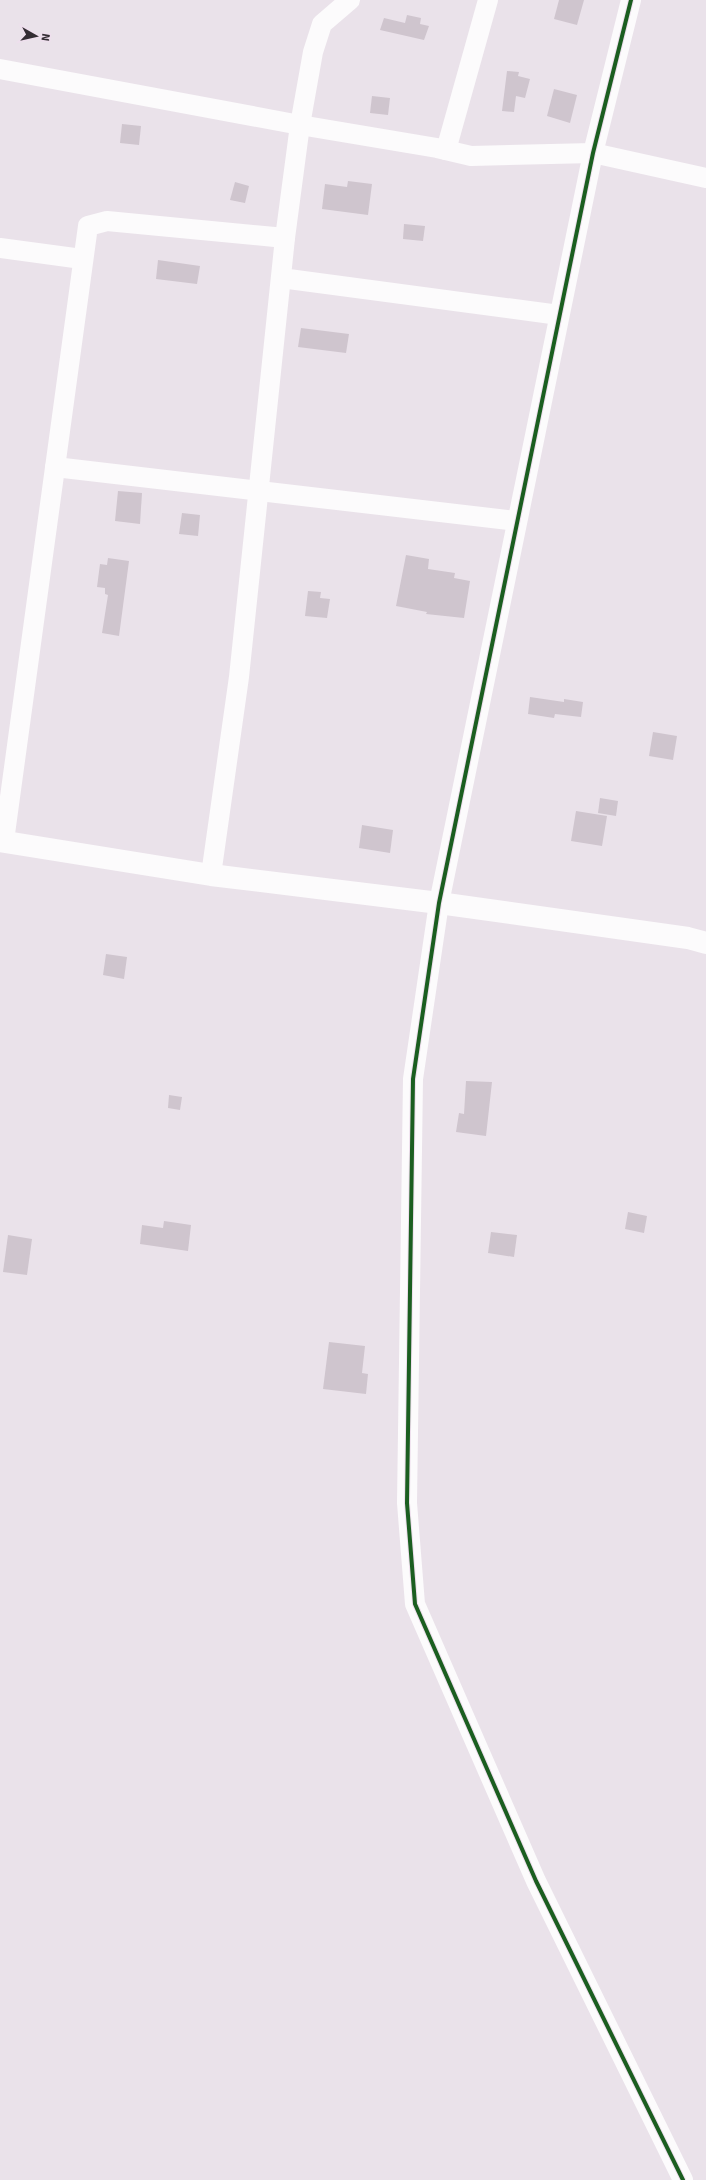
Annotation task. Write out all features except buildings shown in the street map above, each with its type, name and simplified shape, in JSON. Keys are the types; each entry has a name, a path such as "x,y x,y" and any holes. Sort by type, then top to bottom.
{"street":[{"path":"211,875 239,678 281,278 300,125 313,52 322,24 350,0"},
{"path":"446,150 488,0"},
{"path":"631,0 593,153 516,521 439,903 413,1079 408,1503 415,1604 536,1881 683,2180"},
{"path":"0,69 300,125 446,150 471,156 593,153 706,178"},
{"path":"286,238 107,221 88,226 82,259 55,467 2,841 211,875 439,903 688,938 706,943"},
{"path":"0,248 82,259"},
{"path":"281,278 559,315"},
{"path":"55,467 516,521"}],"cycle path":[{"path":"631,0 593,153 439,903 413,1079 407,1503 415,1604 536,1881 683,2180"}]}
